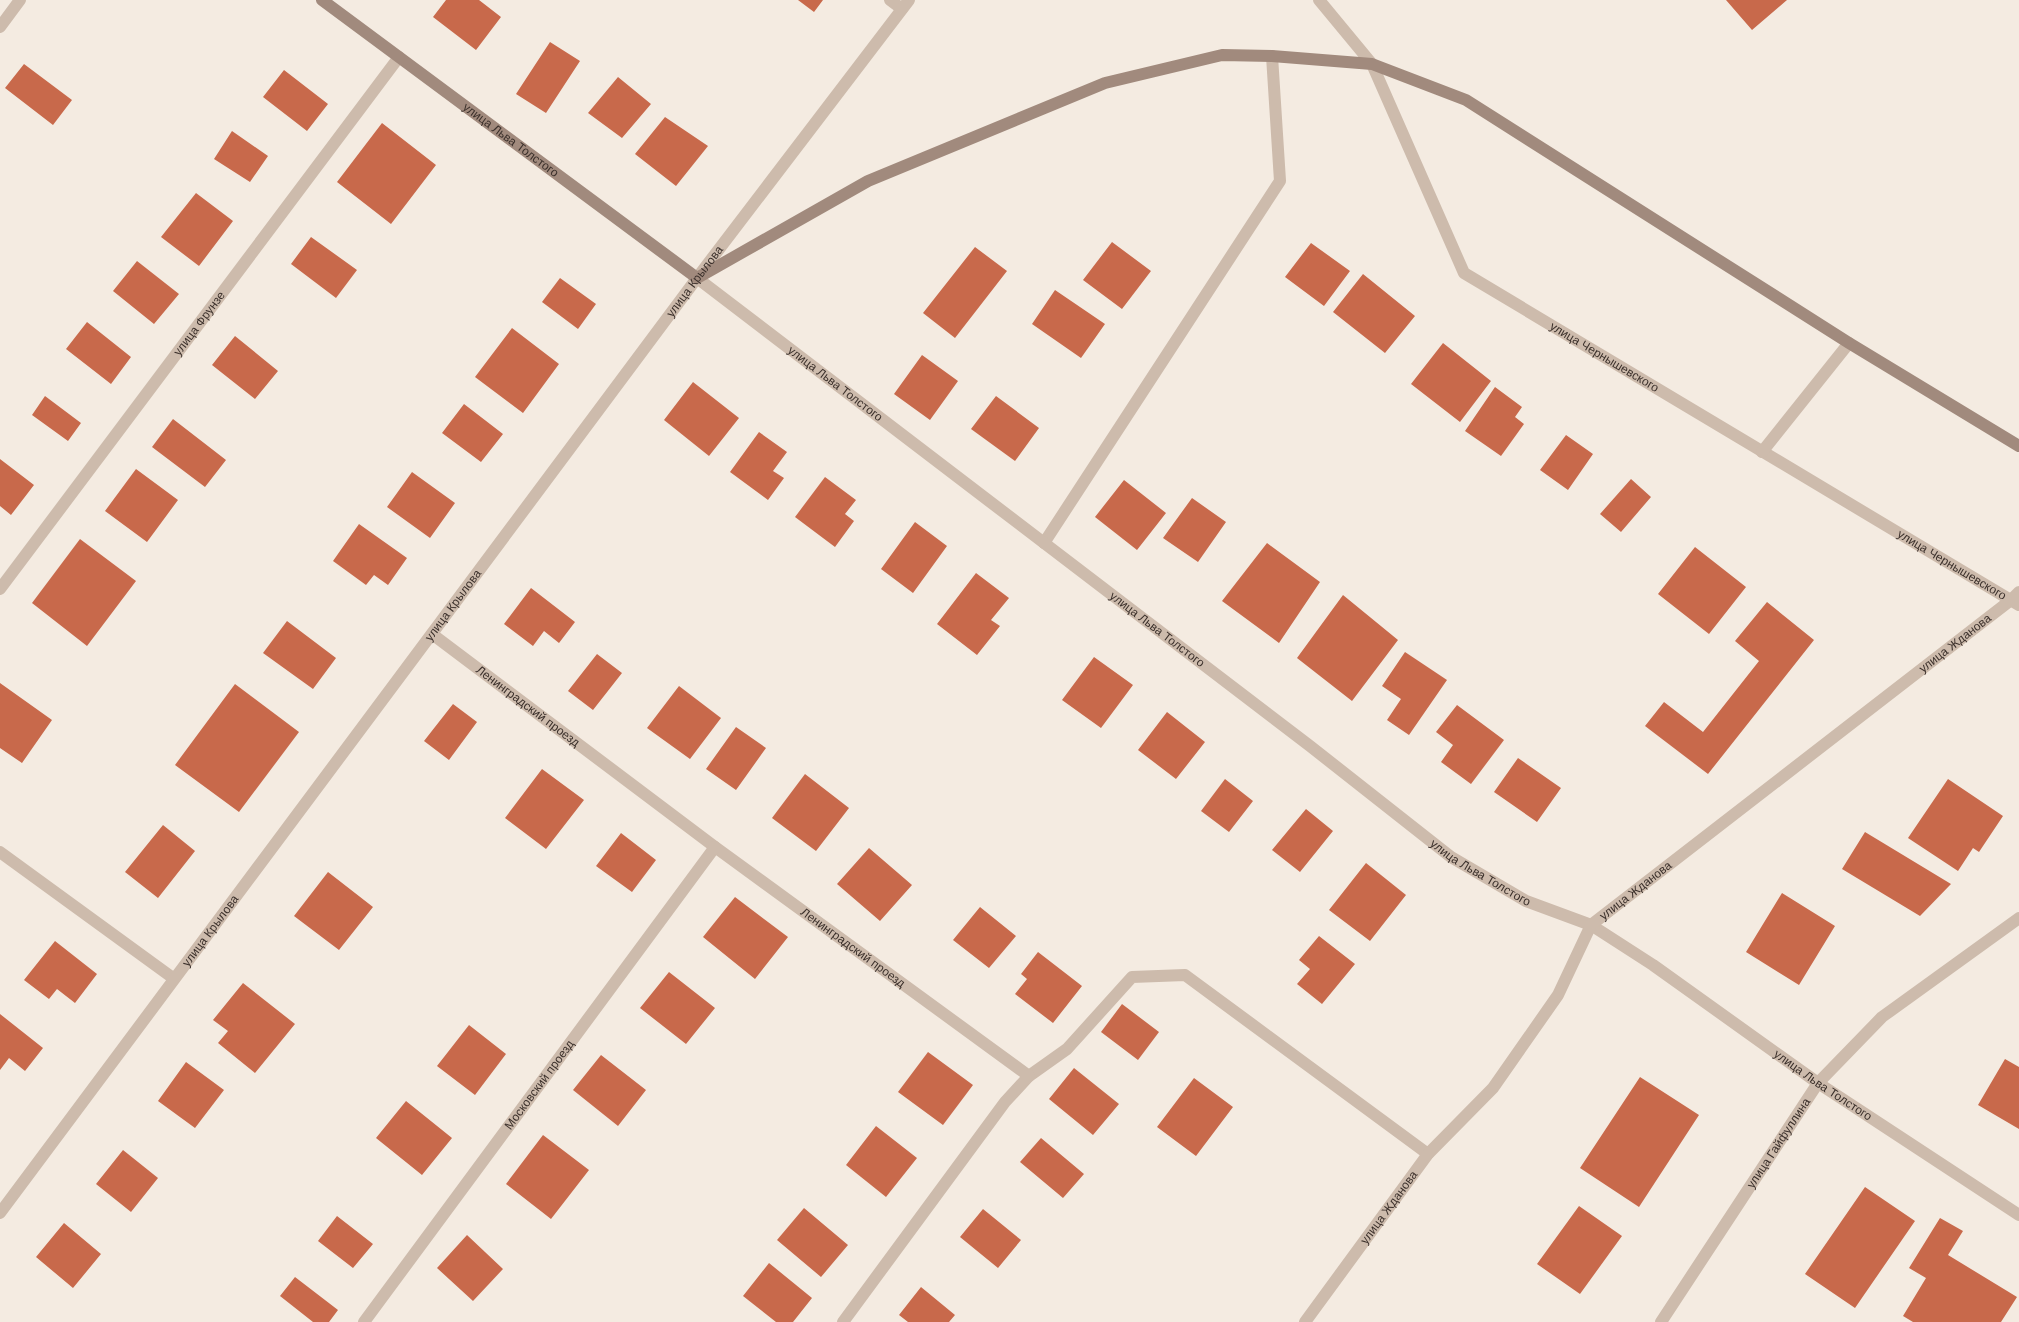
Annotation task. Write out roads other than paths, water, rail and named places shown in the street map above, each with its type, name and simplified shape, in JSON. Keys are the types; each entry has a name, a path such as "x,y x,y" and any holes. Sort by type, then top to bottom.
{"street":[{"path":"0,27 20,0"},
{"name":"улица Льва Толстого","path":"322,0 697,278 1451,857 1526,901 1591,925 1653,965 1818,1083 2019,1215"},
{"path":"890,0 905,5"},
{"name":"улица Чернышевского","path":"1319,0 1372,64 1464,274 1762,452 2016,599"},
{"name":"улица Крылова","path":"0,1213 173,978 697,278 905,5"},
{"path":"697,278 868,182 1105,83 1222,55 1272,56 1372,64 1466,100 1849,343 2019,446"},
{"path":"1044,543 1280,181 1272,56"},
{"name":"улица Фрунзе","path":"0,589 398,58"},
{"path":"1762,452 1849,343"},
{"name":"улица Жданова","path":"1305,1322 1428,1154 1493,1088 1558,995 1591,925 2016,599"},
{"name":"Ленинградский проезд","path":"432,634 716,847 1029,1076"},
{"name":"Московский проезд","path":"364,1322 716,847"},
{"path":"0,852 173,978"},
{"name":"улица Гайфуллина","path":"1661,1322 1818,1083 1882,1017 2019,918"},
{"path":"843,1322 1005,1102 1029,1076 1067,1049 1132,977 1185,975 1428,1154"}]}
